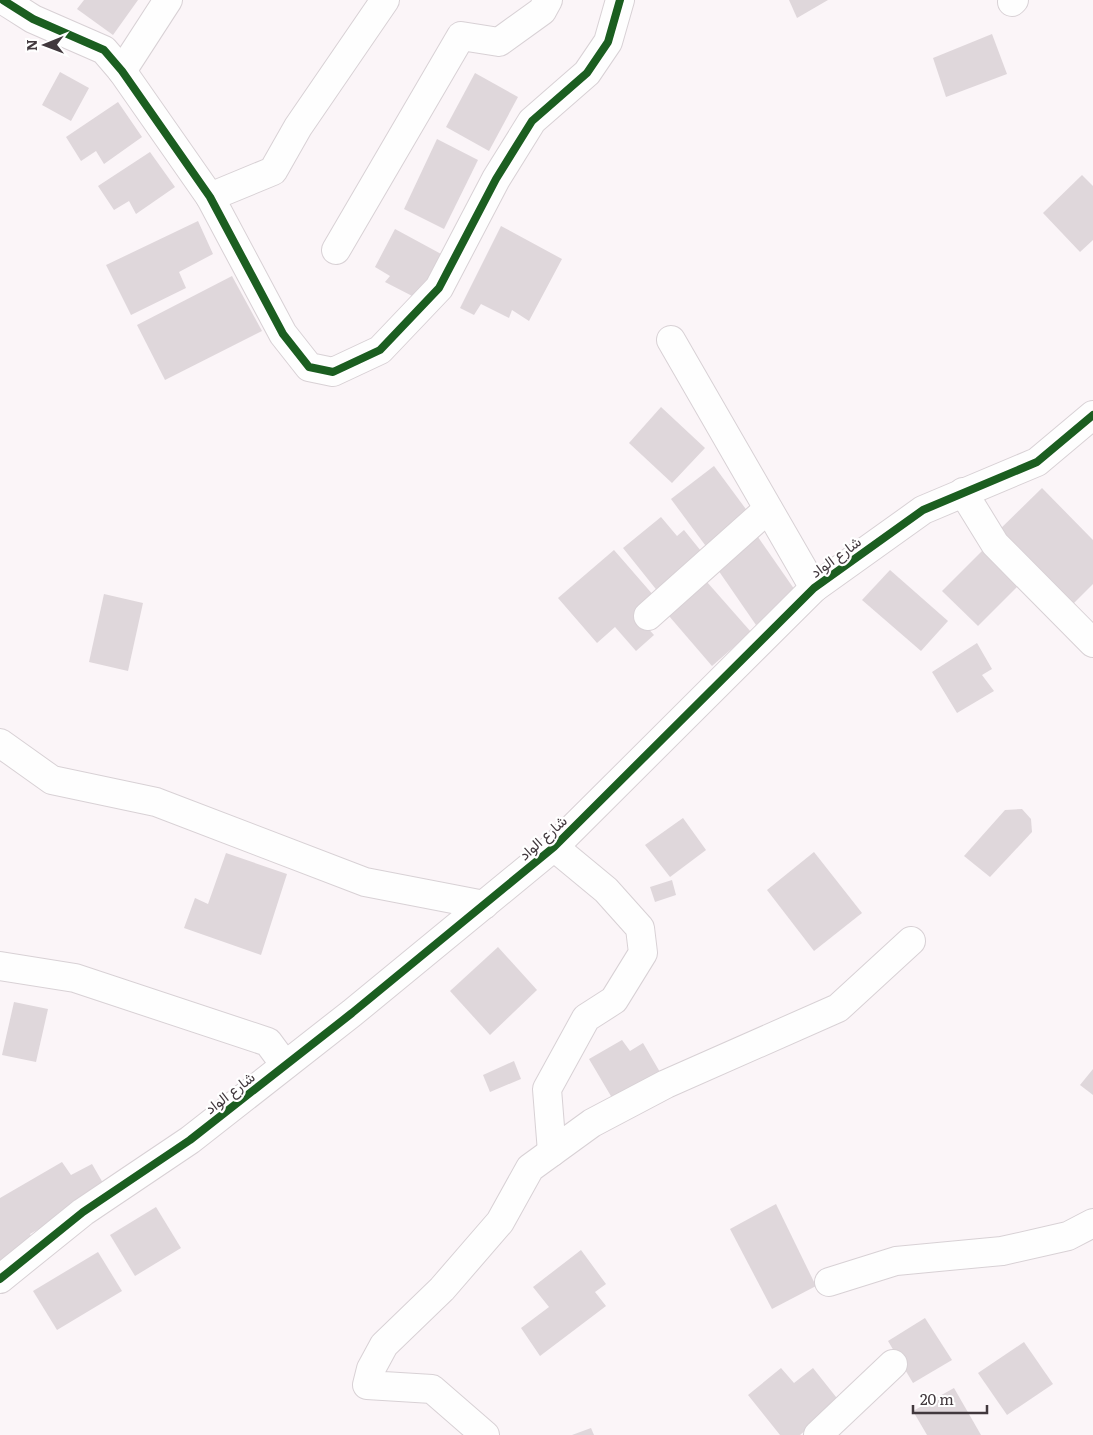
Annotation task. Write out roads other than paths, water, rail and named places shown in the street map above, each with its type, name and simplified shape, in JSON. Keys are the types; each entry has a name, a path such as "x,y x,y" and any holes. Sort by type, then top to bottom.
{"street":[{"path":"4,0 33,19 104,50 122,71 210,197 283,334 309,367 332,372 380,350 439,288 496,179 532,121 587,73 608,42 620,0"},
{"path":"122,71 168,0"},
{"path":"210,197 273,171 298,128 385,0"},
{"path":"336,250 461,36 500,42 542,11 548,0"},
{"path":"671,340 814,588"},
{"name":"شارع الواد","path":"0,1279 84,1212 190,1140 286,1065 554,847 814,588 923,510 1037,462 1093,415"},
{"path":"962,492 995,544 1093,644"},
{"path":"648,616 768,509"},
{"path":"0,743 52,780 156,802 365,882 484,905"},
{"path":"552,1152 547,1089 550,1082 586,1018 614,1000 643,954 640,928 606,890 554,847"},
{"path":"485,1435 432,1389 367,1385 371,1369 384,1344 442,1289 500,1222 530,1168 592,1122 666,1084 838,1008 911,942"},
{"path":"0,966 75,978 268,1042 286,1065"},
{"path":"829,1282 896,1261 1002,1251 1068,1236 1093,1223"},
{"path":"818,1435 893,1364"}]}
